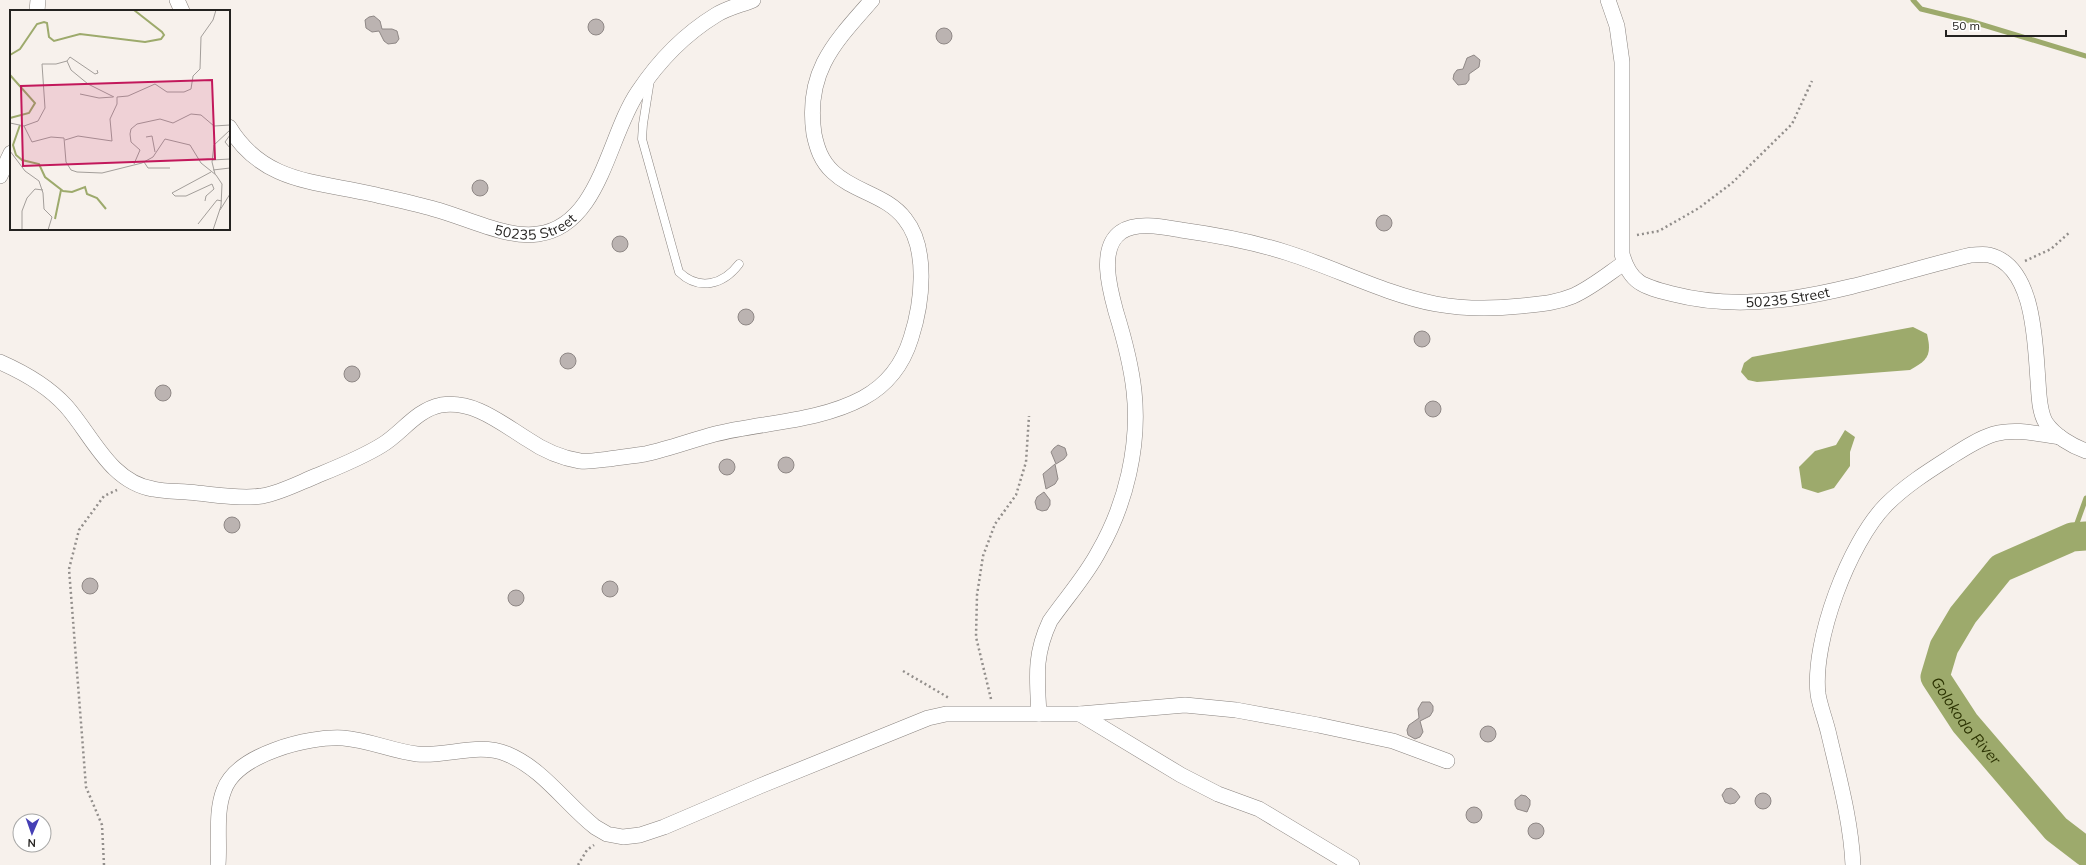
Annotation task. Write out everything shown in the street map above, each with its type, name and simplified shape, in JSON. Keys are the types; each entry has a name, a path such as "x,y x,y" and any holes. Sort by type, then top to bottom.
{"street":[{"path":"37,10 38,0"},
{"path":"178,0 182,10"},
{"name":"50235 Street","path":"230,129 237,140 253,156 268,167 292,177 434,209 500,230 537,235 559,229 580,211 594,190 626,114 637,93 678,43 717,14 753,0"},
{"path":"0,362 20,371 45,387 66,406 110,463 134,483 151,489 245,497 266,495 365,455 387,442 414,418 427,410 442,405 474,409 494,417 548,452 585,462 645,454 718,434 805,417 841,407 864,397 886,382 903,362 912,336 919,303 922,267 917,243 907,220 888,203 834,174 824,161 817,147 814,130 813,96 819,71 833,47 872,0"},
{"name":"50235 Street","path":"1608,0 1617,26 1622,62 1622,254 1626,270 1636,282 1656,290 1691,298 1734,301 1774,301 1804,297 1971,255 1988,255 2003,261 2009,266 2014,271 2024,290 2031,315 2040,402 2046,423 2060,437 2086,451"},
{"path":"0,176 10,156"},
{"path":"1039,714 1037,659 1044,634 1050,621 1099,552 1112,524 1129,475 1134,423 1134,393 1130,365 1112,297 1109,274 1109,254 1112,241 1118,234 1128,228 1141,226 1164,227 1204,233 1289,253 1405,296 1437,304 1478,308 1550,303 1565,298 1594,284 1624,263"},
{"path":"1853,865 1852,845 1842,789 1818,694 1820,658 1827,622 1849,563 1866,530 1886,505 1916,479 1974,443 1994,434 2015,431 2060,437"},
{"path":"218,865 220,800 224,788 241,766 258,757 293,744 342,738 362,741 408,753 422,754 472,749 493,750 508,754 533,768 582,817 607,834 628,836 664,828 760,786 928,718 946,714 1080,714 1185,704 1236,710 1393,741 1447,761"},
{"path":"1080,714 1181,775 1218,794 1259,809 1352,865"}],"lane":[{"path":"651,76 642,139 679,272 687,280 696,283 709,283 721,280 732,274 739,264"}],"path":[{"path":"1622,238 1659,231 1699,208 1732,183 1792,124 1812,81"},
{"path":"2009,266 2035,258 2051,249 2070,232"},
{"path":"995,714 976,637 977,595 983,556 995,524 1016,495 1026,462 1029,416"},
{"path":"104,865 102,824 86,787 69,569 79,530 104,496 134,483"},
{"path":"903,671 950,699"},
{"path":"578,865 587,850 607,834"}],"shaded area":[{"path":"1913,327 1927,334 1929,352 1925,360 1910,370 1757,382 1748,380 1741,372 1744,363 1752,357"},
{"path":"1845,430 1855,437 1850,452 1850,466 1834,488 1818,493 1802,488 1799,467 1815,451 1836,445"}],"building":[{"path":"374,16 380,21 382,29 392,29 397,31 399,39 396,43 388,44 384,41 379,31 372,32 366,28 365,20"},
{"path":"596,19 602,21 604,27 602,33 596,35 590,33 588,27 590,21"},
{"path":"944,28 950,30 952,36 950,42 944,44 938,42 936,36 938,30"},
{"path":"1474,55 1480,60 1479,67 1469,74 1469,80 1466,84 1458,85 1453,79 1454,74 1457,70 1463,69 1467,58"},
{"path":"480,180 486,182 488,188 486,194 480,196 474,194 472,188 474,182"},
{"path":"1384,215 1390,217 1392,223 1390,229 1384,231 1378,229 1376,223 1378,217"},
{"path":"620,236 626,238 628,244 626,250 620,252 614,250 612,244 614,238"},
{"path":"746,309 752,311 754,317 752,323 746,325 740,323 738,317 740,311"},
{"path":"1422,331 1428,333 1430,339 1428,345 1422,347 1416,345 1414,339 1416,333"},
{"path":"568,353 574,355 576,361 574,367 568,369 562,367 560,361 562,355"},
{"path":"352,366 358,368 360,374 358,380 352,382 346,380 344,374 346,368"},
{"path":"163,385 169,387 171,393 169,399 163,401 157,399 155,393 157,387"},
{"path":"1433,401 1439,403 1441,409 1439,415 1433,417 1427,415 1425,409 1427,403"},
{"path":"1058,445 1065,448 1067,455 1056,464 1051,452"},
{"path":"786,457 792,459 794,465 792,471 786,473 780,471 778,465 780,459"},
{"path":"727,459 733,461 735,467 733,473 727,475 721,473 719,467 721,461"},
{"path":"1055,464 1058,479 1055,484 1046,489 1043,474"},
{"path":"1044,492 1050,500 1050,505 1047,510 1042,511 1037,509 1035,502 1037,497"},
{"path":"232,517 238,519 240,525 238,531 232,533 226,531 224,525 226,519"},
{"path":"90,578 96,580 98,586 96,592 90,594 84,592 82,586 84,580"},
{"path":"610,581 616,583 618,589 616,595 610,597 604,595 602,589 604,583"},
{"path":"516,590 522,592 524,598 522,604 516,606 510,604 508,598 510,592"},
{"path":"1422,702 1430,702 1433,706 1433,711 1430,716 1420,721 1423,732 1420,737 1415,739 1408,735 1407,730 1409,725 1419,718 1418,709"},
{"path":"1488,726 1494,728 1496,734 1494,740 1488,742 1482,740 1480,734 1482,728"},
{"path":"1731,788 1736,791 1740,797 1735,803 1730,804 1725,802 1722,795 1726,789"},
{"path":"1763,793 1769,795 1771,801 1769,807 1763,809 1757,807 1755,801 1757,795"},
{"path":"1521,795 1526,796 1530,800 1530,805 1527,812 1517,809 1515,805 1515,800"},
{"path":"1474,807 1480,809 1482,815 1480,821 1474,823 1468,821 1466,815 1468,809"},
{"path":"1536,823 1542,825 1544,831 1542,837 1536,839 1530,837 1528,831 1530,825"}],"waterway":[{"path":"1913,0 1921,9 1970,21 2086,56"},
{"path":"2072,537 2086,498"},
{"name":"Golokodo River","path":"2086,536 2072,537 2001,568 1963,615 1944,647 1935,677 1965,723 2056,829 2086,852"}]}
